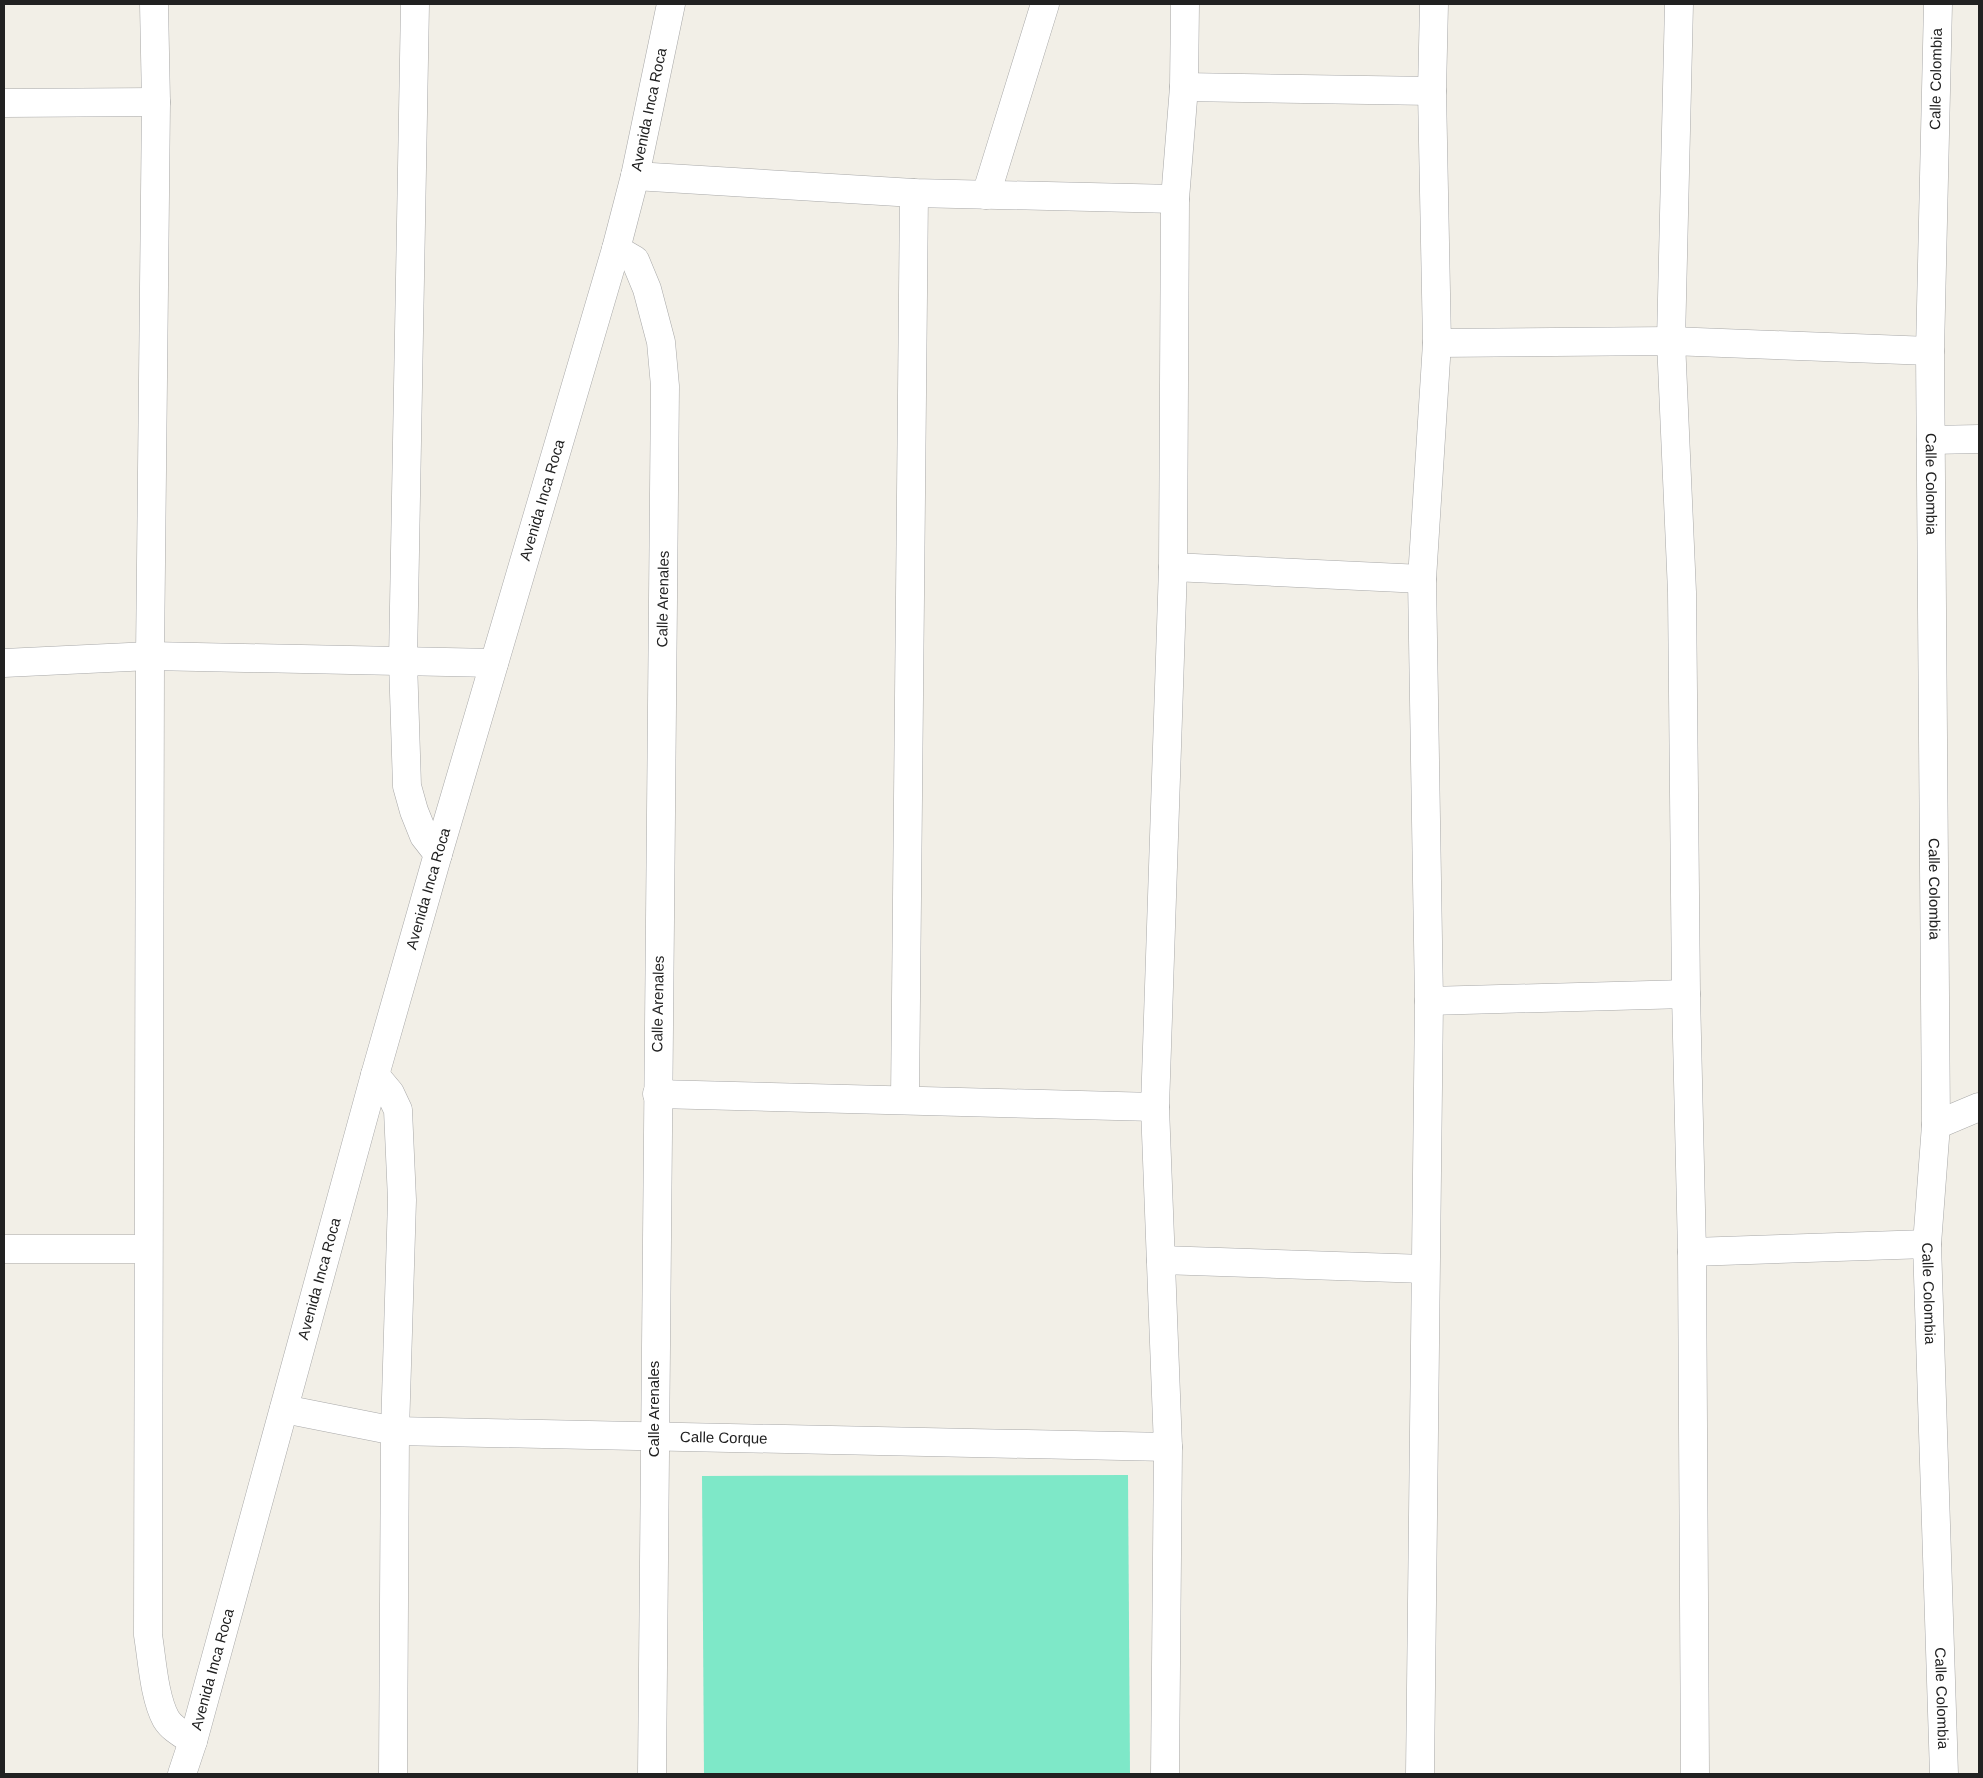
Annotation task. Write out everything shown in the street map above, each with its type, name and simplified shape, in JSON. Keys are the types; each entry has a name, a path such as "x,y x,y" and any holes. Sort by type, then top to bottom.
{"street":[{"path":"154,4 156,102 150,656 148,1635 156,1688 167,1719 179,1732 193,1741"},
{"path":"415,4 402,661 408,786 414,811 424,836 438,854"},
{"name":"Avenida Inca Roca","path":"182,1774 193,1741 375,1075 616,249 636,176 671,4"},
{"path":"986,195 1046,4"},
{"path":"1164,1774 1168,1447 1155,1107 1173,567 1175,199 1184,87 1185,4"},
{"path":"1420,1774 1429,1001 1422,579 1437,343 1432,91 1434,4"},
{"path":"1679,4 1671,341 1682,592 1686,994 1692,1252 1695,1774"},
{"name":"Calle Colombia","path":"1938,4 1930,351 1936,1125 1927,1244 1944,1774"},
{"path":"1184,87 1432,91"},
{"path":"4,103 156,102"},
{"path":"636,176 914,193 1175,199"},
{"path":"904,1100 914,193"},
{"name":"Calle Arenales","path":"616,249 635,260 647,289 661,342 665,386 652,1774"},
{"path":"1437,343 1671,341 1930,351"},
{"path":"1931,440 1979,439"},
{"path":"1173,567 1422,579"},
{"path":"4,663 150,656 494,663"},
{"path":"1429,1001 1686,994"},
{"path":"375,1075 390,1093 398,1110 402,1200 394,1431 393,1774"},
{"path":"657,1094 1155,1107"},
{"path":"1936,1125 1979,1107"},
{"path":"1692,1252 1927,1244"},
{"path":"4,1248 148,1249"},
{"path":"1161,1260 1425,1269"},
{"name":"Calle Corque","path":"284,1409 394,1431 1168,1447"}],"green space":[{"path":"1128,1475 1130,1774 704,1774 702,1476"}]}
